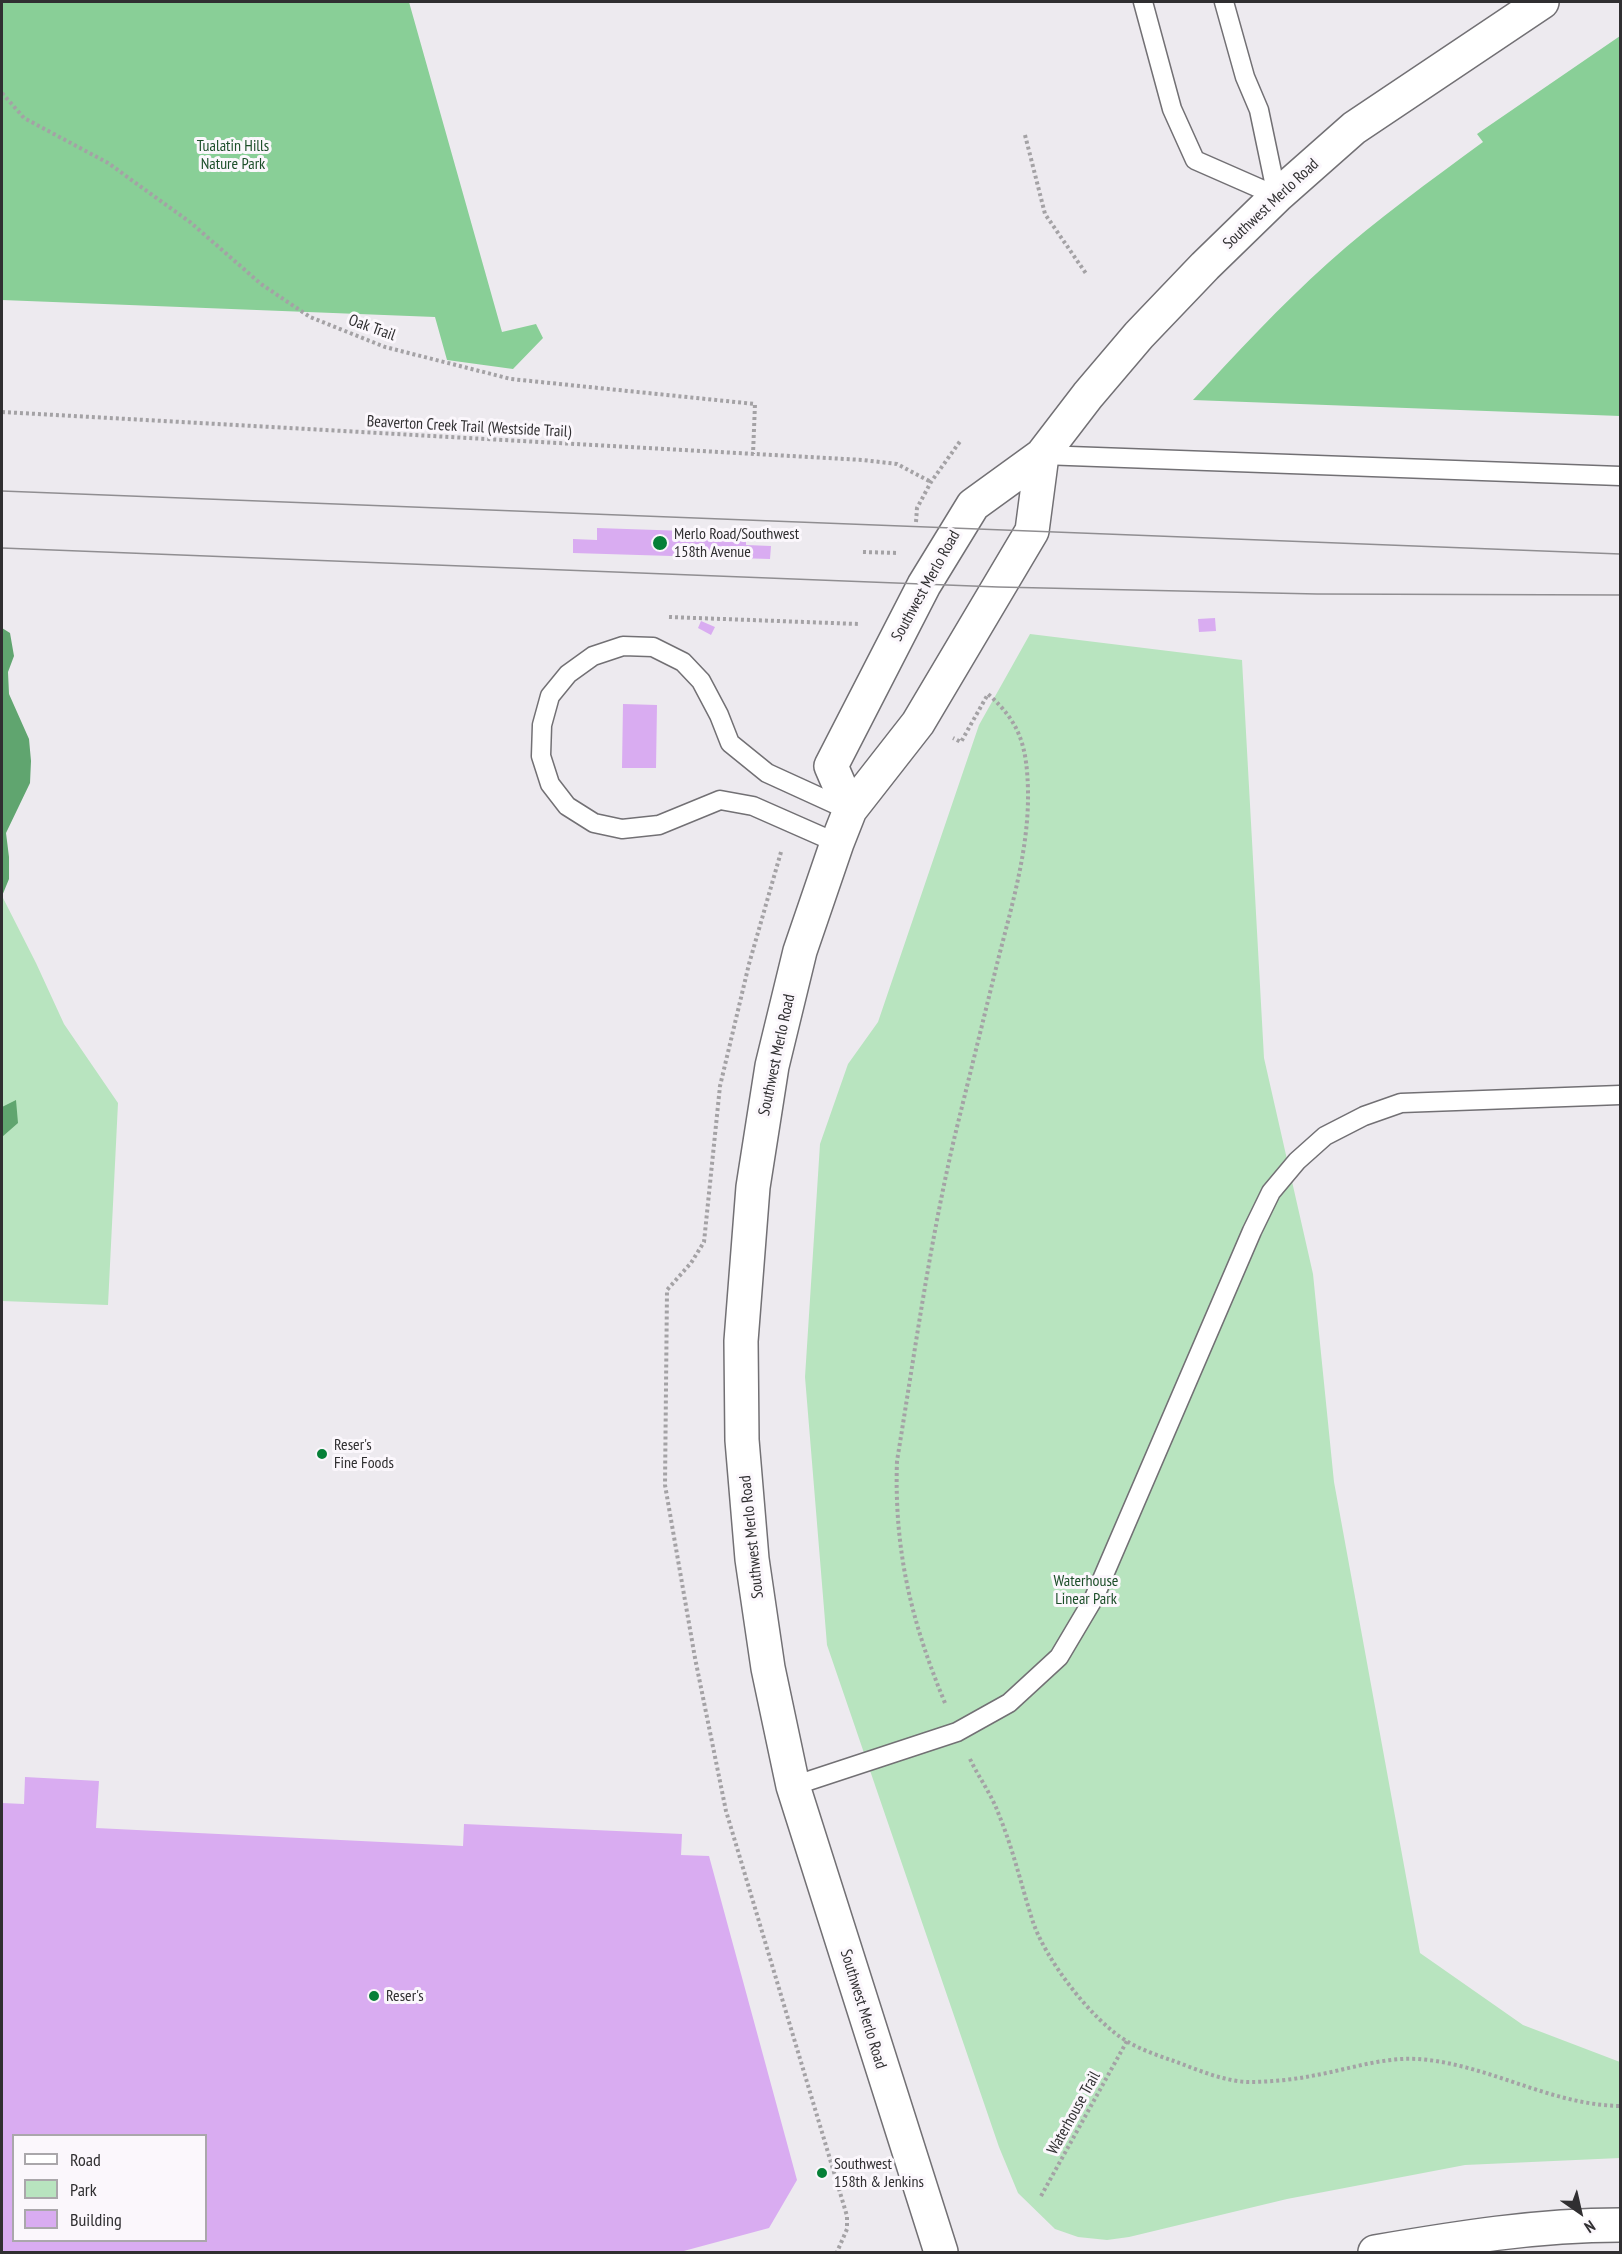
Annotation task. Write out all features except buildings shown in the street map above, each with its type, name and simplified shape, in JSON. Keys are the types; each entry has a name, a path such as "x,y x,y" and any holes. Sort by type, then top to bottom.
{"street":[{"name":"Southwest Merlo Road","path":"850,810 831,766 924,585 973,505 1042,455 1088,395 1139,335 1277,196 1354,128 1542,2"},
{"name":"Southwest Merlo Road","path":"941,2253 793,1786 768,1668 752,1560 742,1440 741,1341 753,1187 772,1066 800,951 850,810 918,723 1032,531 1042,455"},
{"path":"1375,2253 1477,2234 1574,2225 1620,2225"}],"lane":[{"path":"1143,2 1172,109 1195,160 1277,196"},
{"path":"1224,2 1245,78 1259,110 1277,196"},
{"path":"1042,455 1620,476"},
{"path":"837,843 753,806 720,800 659,825 622,829 594,823 567,806 550,784 541,756 542,725 550,696 568,674 593,656 623,646 653,647 683,662 700,681 711,699 730,743 767,773 850,810"},
{"path":"793,1786 957,1732 1009,1702 1059,1657 1094,1598 1252,1231 1271,1192 1297,1161 1325,1136 1364,1116 1401,1103 1620,1095"}],"path":[{"name":"Oak Trail","path":"2,93 24,118 108,163 190,222 261,284 310,317 385,346 511,379 755,404 753,454"},
{"path":"1025,135 1044,214 1087,275"},
{"name":"Beaverton Creek Trail (Westside Trail)","path":"2,412 897,464 931,482 961,440"},
{"path":"863,552 908,553"},
{"path":"653,647 664,617 870,624"},
{"name":"Waterhouse Trail","path":"1041,2196 1127,2041"}],"green space":[{"name":"Tualatin Hills Nature Park","path":"2,2 409,2 502,332 536,324 543,338 513,369 447,360 435,317 2,300"},
{"path":"1620,36 1620,416 1193,400 1310,279 1385,216 1483,142 1477,134"},
{"name":"Waterhouse Linear Park","path":"1030,634 1242,660 1264,1058 1313,1274 1334,1482 1420,1953 1523,2025 1620,2062 1620,2158 1465,2165 1287,2199 1129,2237 1107,2240 1078,2237 1055,2229 1018,2193 999,2147 827,1645 805,1377 820,1144 848,1064 878,1022 979,725"},
{"path":"2,896 64,1024 118,1103 108,1305 2,1301"}],"shaded area":[{"path":"2,628 10,633 14,656 8,672 9,694 29,739 31,761 30,783 6,833 9,879 2,896"},
{"path":"16,1100 18,1123 2,1137 2,1107"}],"tram line":[{"path":"2,491 1620,554"},
{"path":"2,548 998,587 1317,594 1620,595"}],"place":[{"name":"Merlo Road/Southwest 158th Avenue","path":"660,543"},
{"name":"Reser's Fine Foods","path":"322,1454"},
{"name":"Reser's","path":"374,1996"},
{"name":"Southwest 158th & Jenkins","path":"822,2173"}]}
